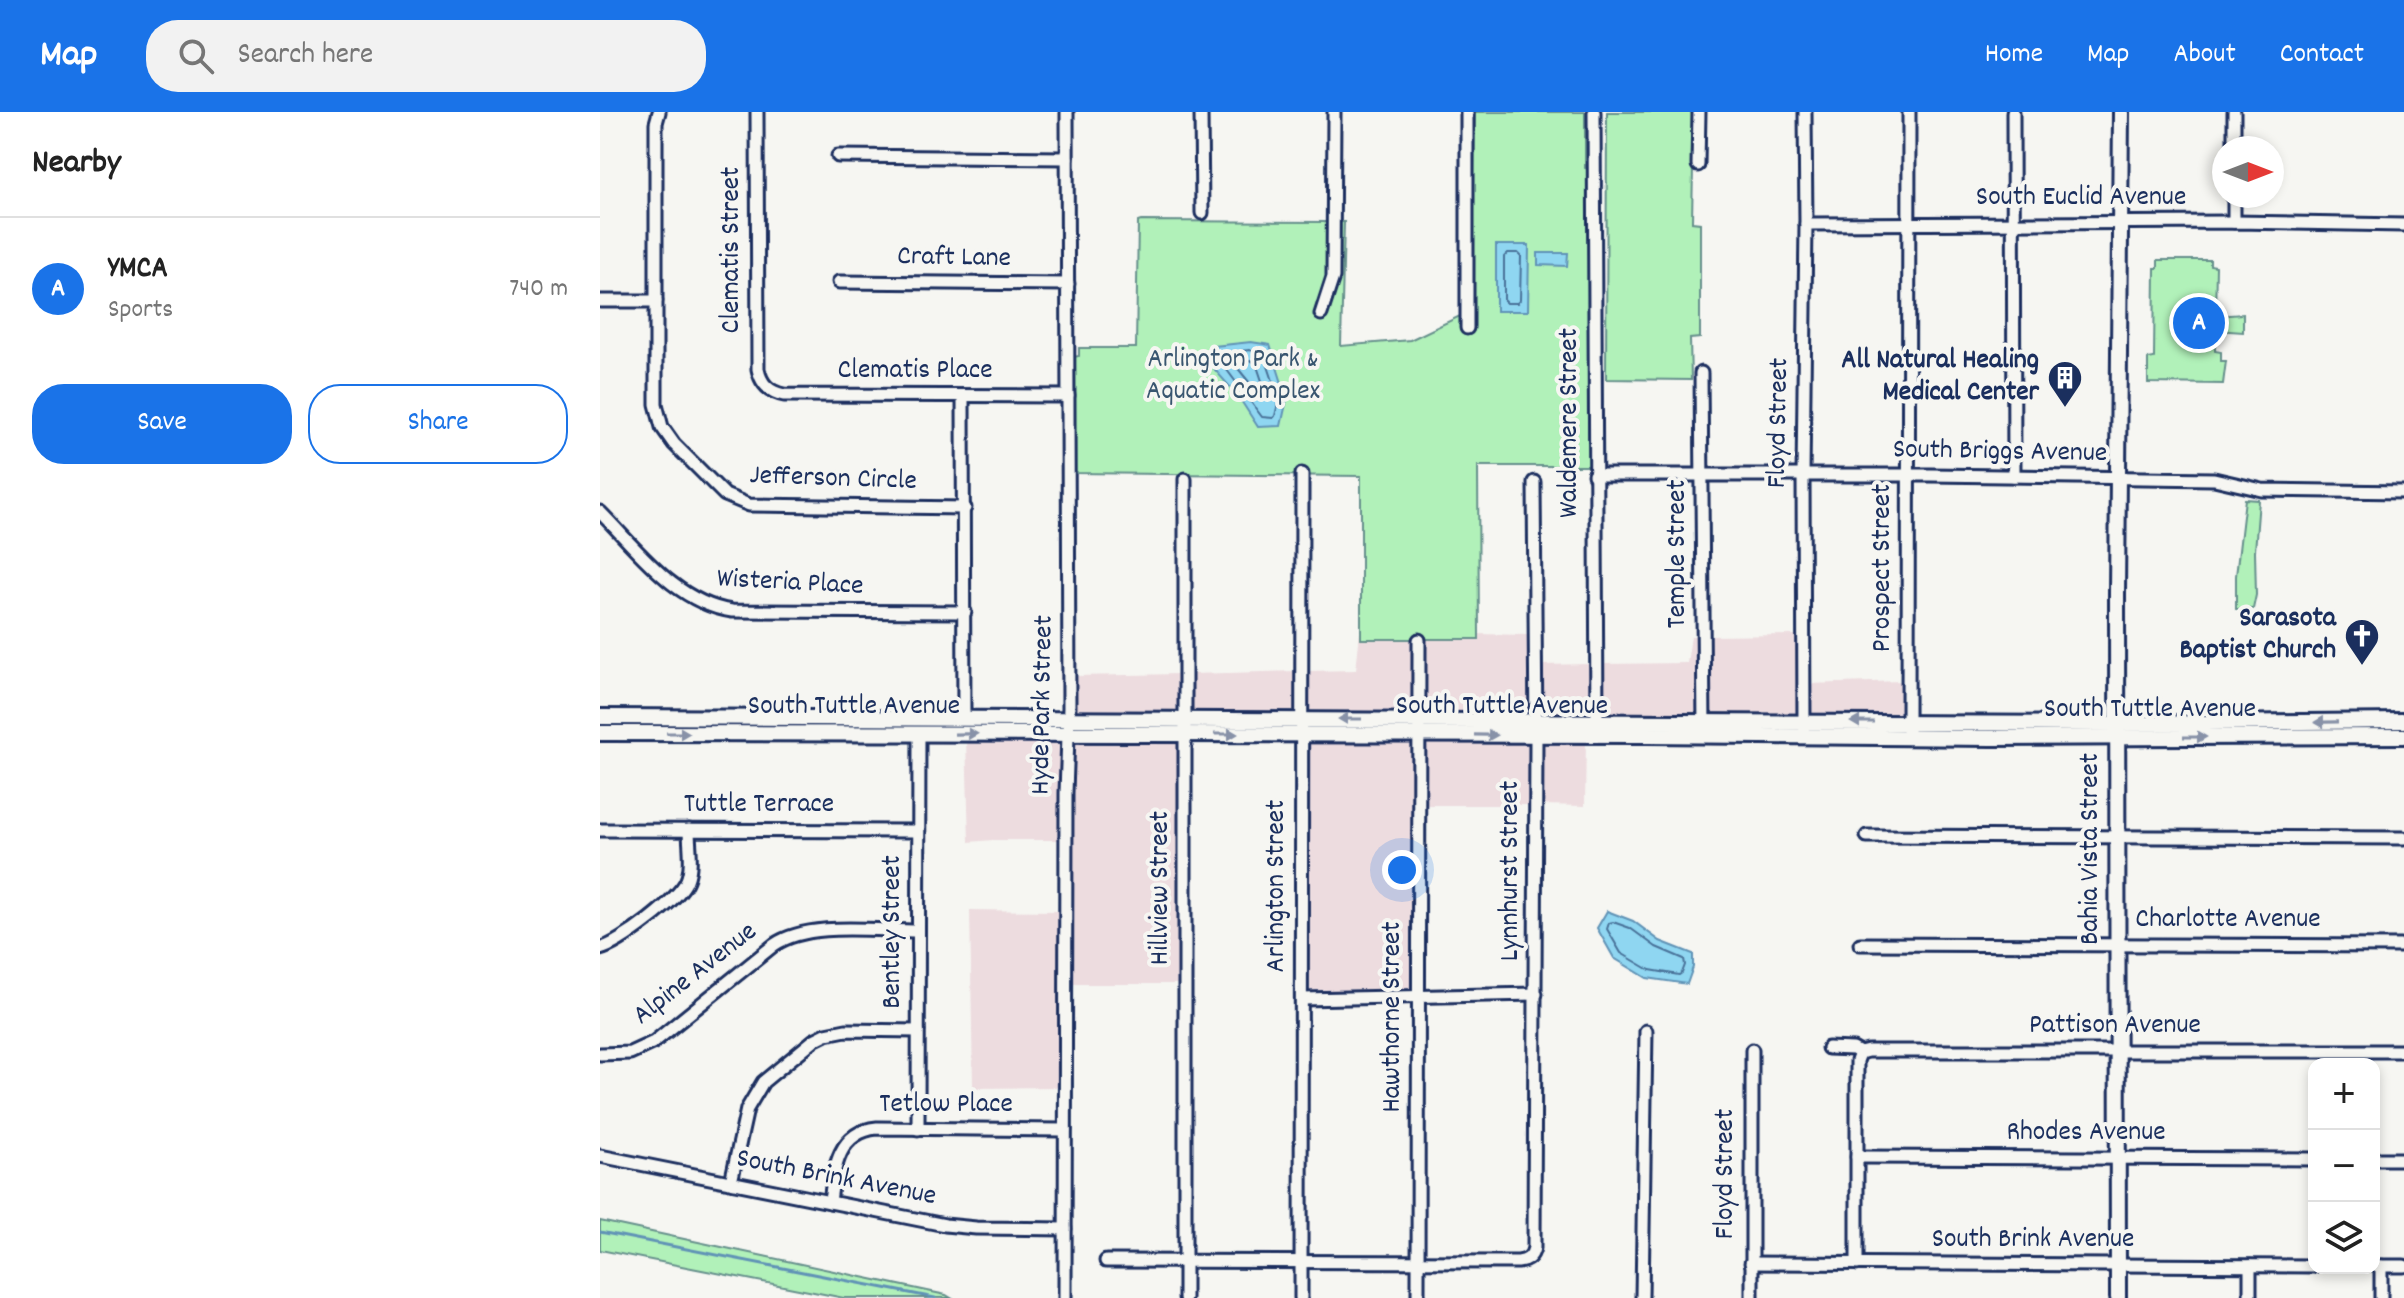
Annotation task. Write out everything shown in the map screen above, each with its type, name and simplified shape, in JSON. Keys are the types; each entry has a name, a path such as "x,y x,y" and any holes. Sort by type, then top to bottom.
{"main road":[{"name":"Bahia Vista Street","path":"2118,1298 2117,731 2121,112"},
{"name":"South Tuttle Avenue","path":"600,717 964,719 1068,726"},
{"name":"South Tuttle Avenue","path":"2117,731 2404,721"},
{"name":"South Tuttle Avenue","path":"600,733 919,734 1068,726 1303,726 1908,729 2404,736"}],"street":[{"name":"Jefferson Circle","path":"659,112 656,123 656,404 662,427 674,444 725,495 742,503 759,506 965,508"},
{"name":"Clematis Street","path":"757,112 758,369 765,385"},
{"name":"Hyde Park Street","path":"1065,1298 1067,112"},
{"path":"1201,112 1202,213"},
{"path":"1321,314 1333,277 1334,112"},
{"path":"1467,112 1467,328"},
{"name":"Waldemere Street","path":"1594,112 1597,727"},
{"path":"1698,165 1699,112"},
{"name":"Floyd Street","path":"1804,729 1805,112"},
{"name":"Prospect Street","path":"1908,729 1909,112"},
{"path":"2013,112 2014,476"},
{"path":"2234,112 2234,136"},
{"path":"838,156 1067,158"},
{"path":"2234,208 2234,222"},
{"name":"South Euclid Avenue","path":"1806,224 2234,222 2404,225"},
{"name":"Craft Lane","path":"839,282 1068,284"},
{"path":"600,301 656,301"},
{"name":"Temple Street","path":"1701,373 1704,728"},
{"name":"Clematis Place","path":"765,385 784,395 1068,396"},
{"path":"963,396 964,719"},
{"name":"Arlington Street","path":"1301,1298 1302,474"},
{"name":"South Briggs Avenue","path":"1594,475 2214,479 2262,490 2404,492"},
{"name":"Hillview Street","path":"1185,479 1185,1298"},
{"name":"Lynnhurst Street","path":"1418,1261 1518,1262 1528,1259 1534,1248 1534,482"},
{"name":"Wisteria Place","path":"600,512 677,588 718,609 965,612"},
{"name":"Hawthorne Street","path":"1418,1298 1419,640"},
{"name":"Bentley Street","path":"918,1129 919,734"},
{"name":"Tuttle Terrace","path":"600,830 918,831"},
{"path":"600,949 620,941 681,891 689,877 689,830"},
{"path":"1867,836 2404,838"},
{"name":"Alpine Avenue","path":"600,1054 630,1053 654,1042 790,935 814,930 918,931"},
{"name":"Charlotte Avenue","path":"1860,944 2404,946"},
{"path":"1302,999 1536,994"},
{"path":"731,1182 747,1109 757,1090 773,1073 814,1040 836,1030 918,1031"},
{"path":"1642,1298 1646,1031"},
{"name":"Pattison Avenue","path":"1828,1048 1853,1049 1860,1053 2404,1051"},
{"name":"Floyd Street","path":"1752,1050 1752,1298"},
{"path":"1857,1264 1857,1061 1860,1053"},
{"name":"Tetlow Place","path":"830,1202 838,1157 855,1135 871,1129 1065,1130"},
{"name":"South Brink Avenue","path":"600,1156 959,1228 1065,1229"},
{"name":"Rhodes Avenue","path":"1857,1157 2308,1159"},
{"path":"2380,1159 2404,1159"},
{"path":"1106,1261 1418,1261"},
{"name":"South Brink Avenue","path":"1751,1263 2308,1266"},
{"path":"2250,1266 2250,1298"},
{"path":"2380,1266 2404,1266"},
{"path":"2378,1274 2381,1298"}],"shaded area":[{"path":"1360,632 1530,635 1531,717 1424,715 1425,636 1414,715 1308,714 1307,671 1356,670"},
{"path":"1797,635 1798,717 1709,716 1708,636"},
{"path":"1691,636 1698,636 1699,716 1602,716 1601,664 1687,663"},
{"path":"1591,664 1591,716 1541,717 1540,665"},
{"path":"1297,671 1298,714 1191,714 1191,674"},
{"path":"1181,674 1181,714 1074,715 1074,676"},
{"path":"1903,681 1903,717 1809,717 1807,684"},
{"path":"1063,738 1061,840 969,842 966,739"},
{"path":"1073,738 1181,738 1180,984 1071,984"},
{"path":"1308,738 1414,739 1413,992 1307,994"},
{"path":"1424,739 1531,740 1531,805 1424,805"},
{"path":"1586,739 1585,806 1541,805 1541,740"},
{"path":"970,910 1061,911 1060,1087 973,1088"}],"green space":[{"name":"Arlington Park & Aquatic Complex","path":"1475,112 1585,112 1585,168 1589,169 1591,466 1478,466 1479,639 1361,639 1361,476 1073,473 1073,357 1079,356 1079,348 1136,348 1138,222 1329,222 1329,306 1338,277 1339,222 1344,222 1341,346 1410,340 1462,315 1462,332 1472,332"},
{"path":"1607,112 1694,112 1692,222 1700,223 1700,338 1690,339 1691,380 1606,379"},
{"path":"2158,260 2210,260 2210,265 2216,266 2215,316 2243,314 2243,332 2215,330 2215,351 2221,352 2221,361 2226,361 2223,384 2148,383 2148,359 2154,358 2155,268 2158,268"},
{"path":"2245,499 2259,500 2256,595 2253,609 2236,609 2236,576"},
{"path":"600,1221 951,1298 844,1298 600,1250"}],"water":[{"path":"1496,245 1529,245 1528,311 1496,311"},
{"path":"1538,253 1568,253 1567,266 1538,265"},
{"path":"1251,342 1270,345 1287,399 1281,426 1258,427 1208,356 1214,346"},
{"path":"1607,911 1633,921 1660,941 1693,954 1693,967 1687,984 1647,978 1614,958 1597,928"}],"waterway":[{"path":"600,1232 935,1298"}],"place":[{"name":"YMCA","path":"2199,323"},
{"name":"All Natural Healing Medical Center","path":"2065,409"},
{"name":"Sarasota Baptist Church","path":"2362,667"}]}
